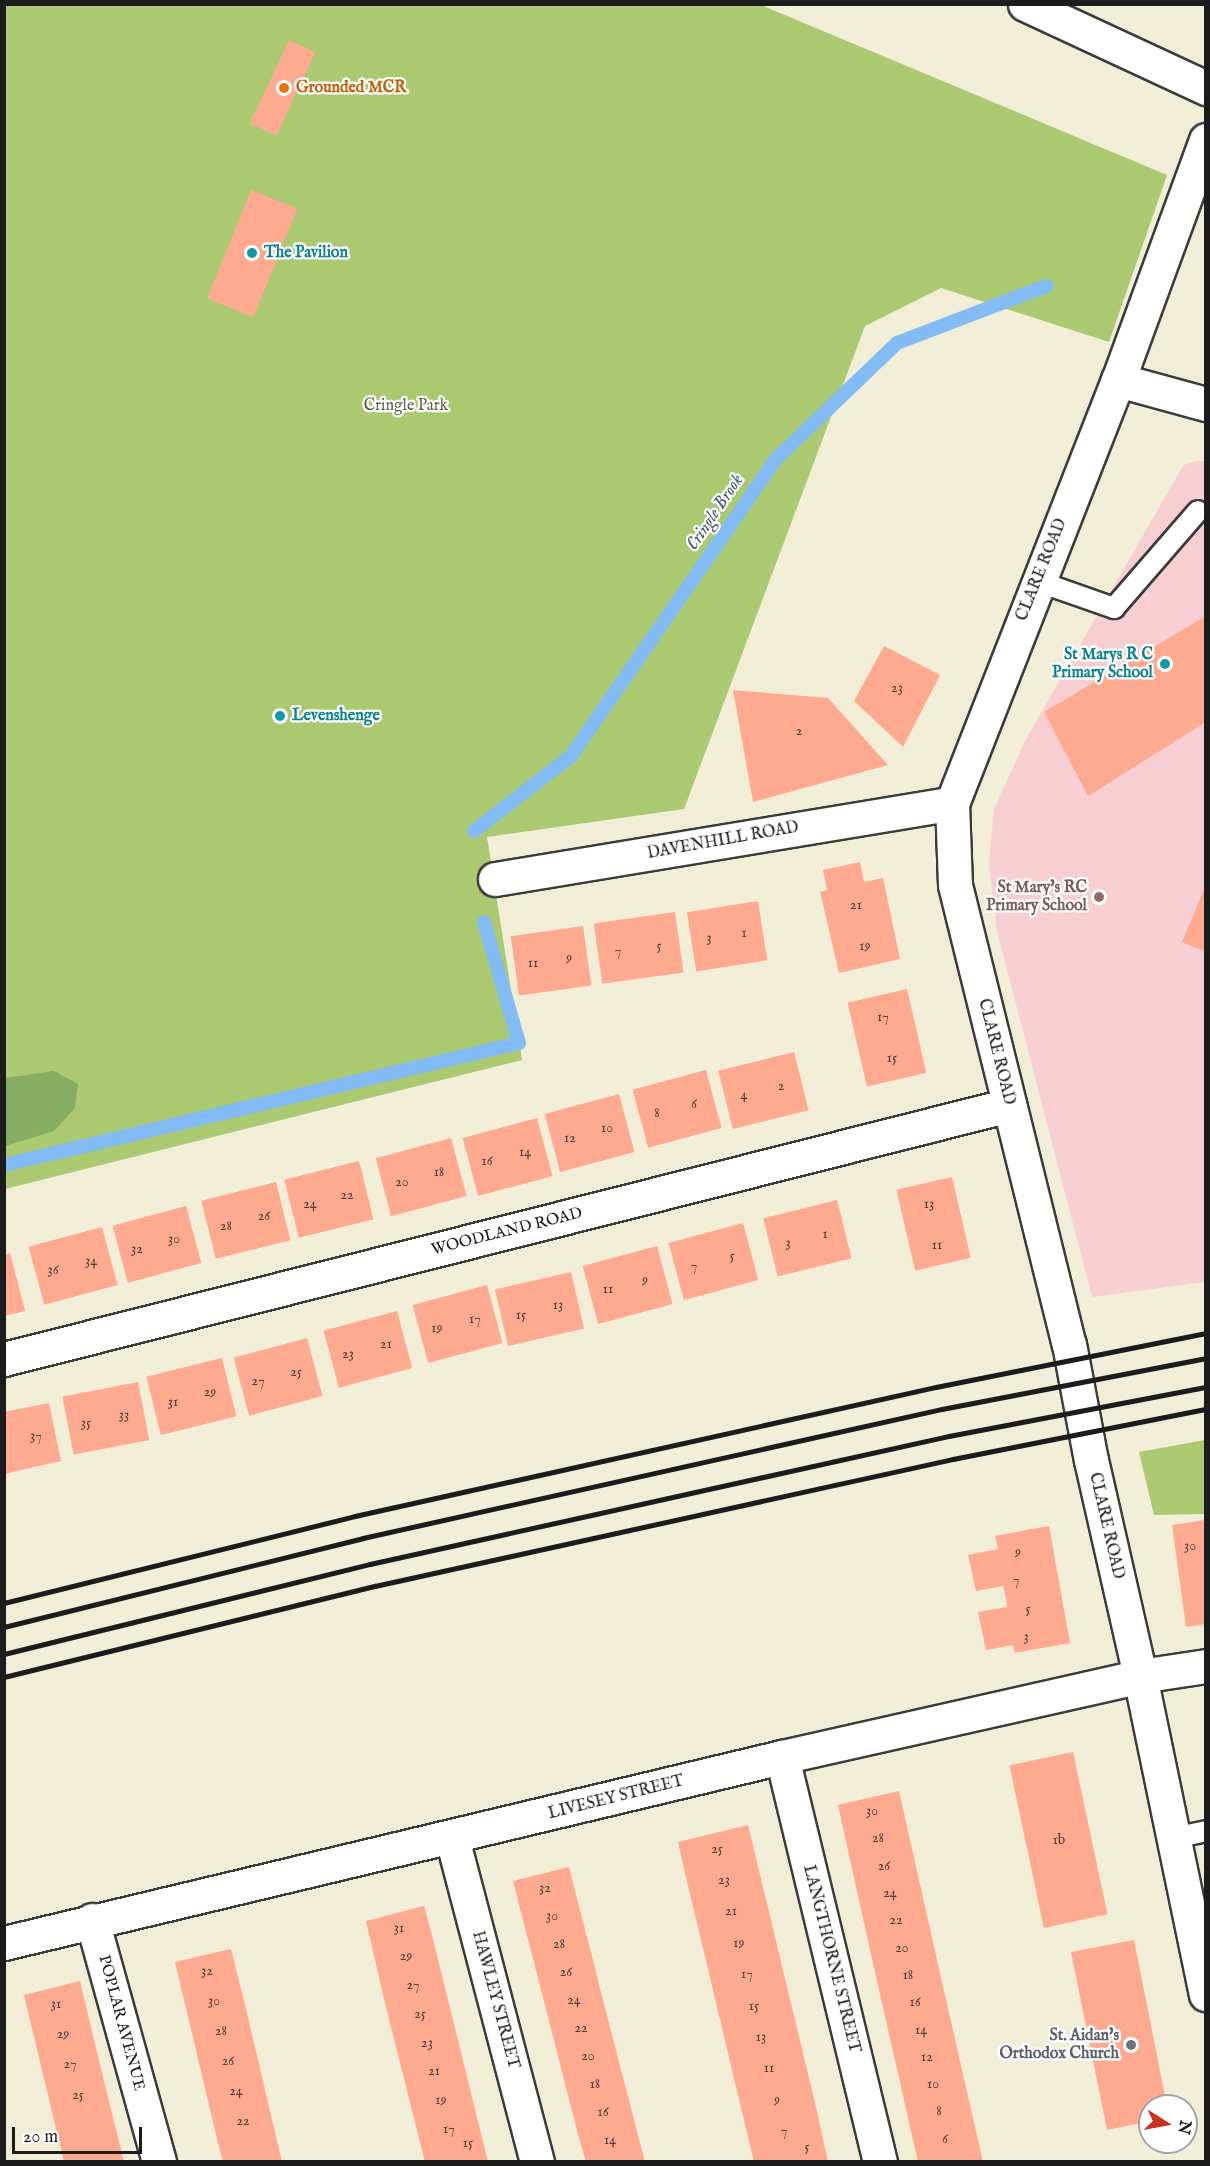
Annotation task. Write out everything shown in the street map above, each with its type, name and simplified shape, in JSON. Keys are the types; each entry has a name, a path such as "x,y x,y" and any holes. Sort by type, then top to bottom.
{"street":[{"path":"1025,4 1206,88"},
{"name":"CLARE ROAD","path":"1206,140 1118,380 952,802 955,885 1069,1344 1091,1460 1202,1957 1206,1994"},
{"path":"1118,380 1206,404"},
{"name":"DAVENHILL ROAD","path":"495,879 952,802"},
{"name":"WOODLAND ROAD","path":"4,1359 1009,1106"},
{"name":"LIVESEY STREET","path":"4,1943 92,1920 452,1838 782,1757 1140,1676 1206,1666"},
{"name":"LANGTHORNE STREET","path":"782,1757 880,2162"},
{"name":"HAWLEY STREET","path":"452,1838 537,2162"},
{"name":"POPLAR AVENUE","path":"92,1920 159,2162"}],"lane":[{"path":"1037,581 1114,608 1198,511"},
{"path":"1174,1838 1206,1832"}],"shaded area":[{"name":"St Mary's RC Primary School","path":"1205,461 1205,1282 1092,1297 997,931 989,864 994,809 1026,739 1180,471 1184,465"}],"green space":[{"name":"Cringle Park","path":"4,5 761,5 1167,175 1109,342 941,288 865,326 684,809 487,837 522,1060 5,1189"},
{"path":"54,1071 78,1084 75,1108 54,1131 5,1146 5,1078"},
{"path":"1205,1440 1205,1514 1154,1515 1139,1452"}],"building":[{"name":"Grounded MCR","path":"289,40 315,52 276,136 250,123"},
{"name":"The Pavilion","path":"251,190 297,209 254,317 207,298"},
{"name":"St Marys R C Primary School","path":"1206,616 1206,722 1088,796 1044,712"},
{"path":"884,646 940,675 903,747 854,701"},
{"path":"733,690 828,698 888,765 753,802"},
{"path":"860,862 864,882 883,878 900,959 839,973 820,892 827,890 823,870"},
{"path":"1206,887 1206,952 1182,942"},
{"path":"758,901 767,960 696,972 687,912"},
{"path":"675,912 683,972 602,984 594,923"},
{"path":"583,926 591,985 519,996 511,936"},
{"path":"907,989 926,1073 867,1087 848,1003"},
{"path":"794,1052 809,1110 733,1129 718,1071"},
{"path":"706,1070 722,1128 648,1148 633,1090"},
{"path":"619,1094 635,1152 560,1172 545,1114"},
{"path":"537,1118 553,1176 478,1196 463,1138"},
{"path":"451,1138 467,1196 391,1216 376,1158"},
{"path":"359,1161 374,1219 299,1238 284,1180"},
{"path":"952,1177 971,1258 915,1271 896,1190"},
{"path":"276,1182 291,1240 216,1259 201,1201"},
{"path":"837,1200 852,1258 778,1277 763,1218"},
{"path":"186,1206 201,1263 128,1283 113,1226"},
{"path":"743,1223 758,1280 684,1300 669,1243"},
{"path":"102,1227 118,1285 44,1305 29,1247"},
{"path":"657,1246 673,1304 598,1324 583,1266"},
{"path":"10,1253 25,1311 4,1316 4,1255"},
{"path":"571,1272 584,1329 508,1346 495,1290"},
{"path":"487,1285 503,1343 428,1363 413,1305"},
{"path":"397,1311 412,1368 339,1388 324,1331"},
{"path":"307,1338 323,1396 249,1416 234,1358"},
{"path":"222,1358 237,1416 161,1435 146,1377"},
{"path":"138,1382 149,1440 74,1455 62,1397"},
{"path":"49,1403 61,1461 4,1474 4,1412"},
{"path":"1206,1520 1206,1624 1186,1627 1172,1525"},
{"path":"1049,1526 1070,1643 1015,1653 1013,1645 986,1650 978,1612 1007,1607 1006,1597 1003,1586 976,1591 968,1555 998,1549 995,1536"},
{"path":"1073,1752 1108,1914 1044,1928 1009,1766"},
{"path":"899,1791 983,2162 918,2162 838,1805"},
{"path":"748,1825 828,2162 754,2162 685,1873 678,1842"},
{"path":"569,1867 645,2162 586,2162 578,2134 513,1881"},
{"path":"424,1906 488,2162 425,2162 386,2007 366,1921"},
{"path":"1134,1940 1165,2094 1138,2094 1138,2124 1107,2130 1071,1952"},
{"path":"231,1949 282,2162 223,2162 218,2143 175,1962"},
{"path":"80,1981 124,2162 64,2162 24,1995"}],"waterway":[{"name":"Cringle Brook","path":"474,831 571,756 775,460 897,343 1046,286"},
{"path":"4,1165 519,1043 484,922"}],"railway":[{"path":"4,1603 355,1516 936,1387 1206,1333"},
{"path":"4,1627 363,1538 942,1409 1206,1358"},
{"path":"4,1654 370,1564 949,1436 1206,1387"},
{"path":"4,1677 375,1586 953,1459 1206,1409"}],"place":[{"name":"Grounded MCR","path":"284,88"},
{"name":"The Pavilion","path":"252,253"},
{"name":"St Marys R C Primary School","path":"1165,664"},
{"name":"Levenshenge","path":"280,716"},
{"name":"St Mary's RC Primary School","path":"1099,897"},
{"name":"St. Aidan's Orthodox Church","path":"1131,2045"}]}
